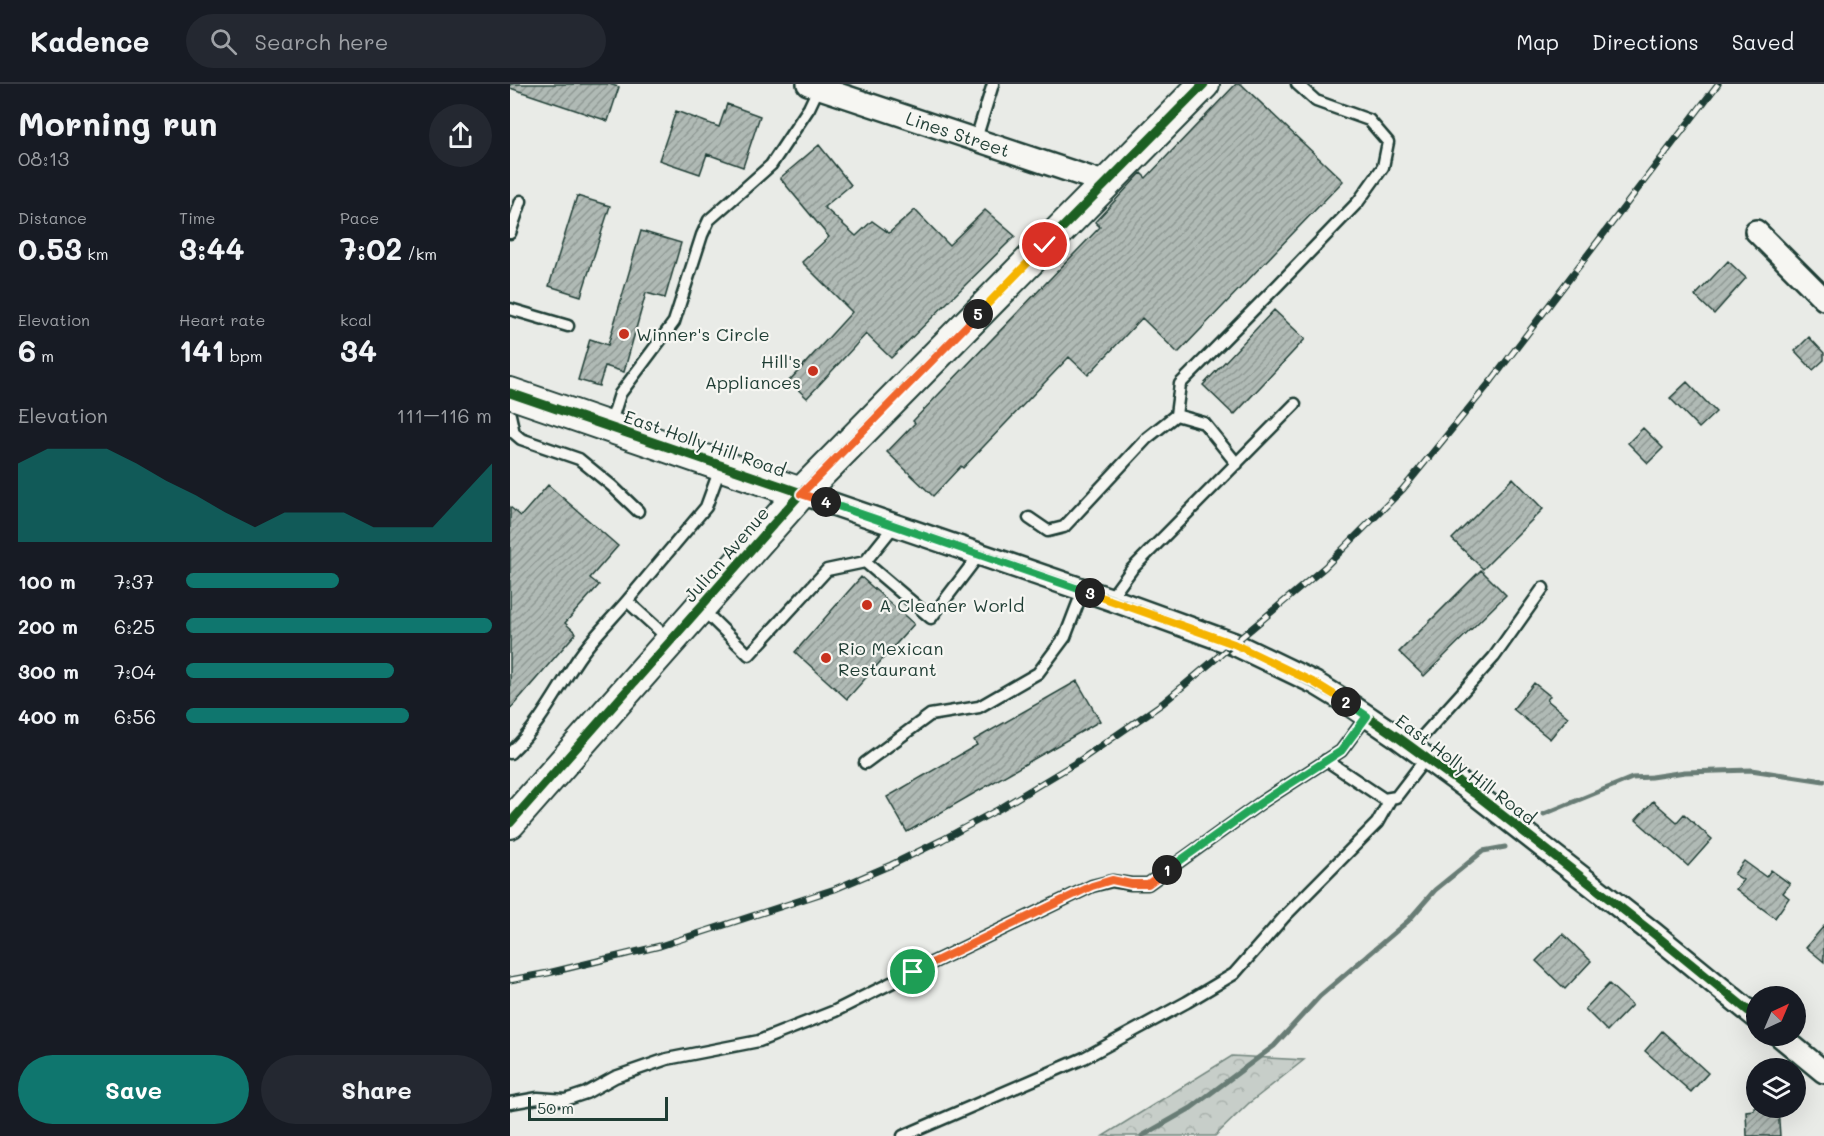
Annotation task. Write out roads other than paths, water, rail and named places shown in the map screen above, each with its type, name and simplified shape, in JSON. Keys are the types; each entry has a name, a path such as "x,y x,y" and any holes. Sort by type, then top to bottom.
{"street":[{"name":"Julian Avenue","path":"510,823 801,494 1203,84"},
{"name":"Lines Street","path":"813,86 848,89 976,139 1106,183"},
{"path":"1756,231 1824,299"},
{"name":"East Holly Hill Road","path":"511,403 609,427 1110,599 1234,644 1315,683 1367,716 1474,793 1746,1009"},
{"path":"1792,1046 1824,1072"}],"lane":[{"path":"976,139 993,84"},
{"path":"1029,518 1048,531 1064,527 1147,438 1176,415 1180,384 1358,202 1383,167 1388,142 1369,120 1316,100 1297,84"},
{"path":"609,427 620,394 674,322 709,220 771,165 809,108 813,86"},
{"path":"510,233 521,201"},
{"path":"510,309 568,326"},
{"path":"511,403 514,433 522,439 579,459 638,511"},
{"path":"1110,599 1132,569 1295,405"},
{"path":"1176,415 1204,423 1237,464"},
{"path":"510,753 553,702 577,660 706,507 721,466"},
{"path":"701,608 749,655 827,570 866,562 894,526"},
{"path":"866,562 931,618 979,555"},
{"path":"1326,760 1384,799 1396,797 1419,753 1494,657 1543,588"},
{"path":"865,763 930,715 979,706 1038,673 1065,637 1083,590"},
{"path":"627,601 671,641"},
{"path":"510,1102 538,1098 565,1100 586,1093 615,1077 667,1059 759,1041 835,1011 1092,886 1112,880 1131,884 1148,884 1262,802 1341,751 1367,716"},
{"path":"903,1136 1084,1058 1234,974 1285,916 1377,823 1391,798"}],"waterway":[{"path":"1544,814 1632,778 1685,772 1751,770 1824,781"},
{"path":"1142,1136 1191,1108 1274,1046 1320,996 1408,921 1435,890 1483,851 1505,847"}],"railway":[{"path":"510,980 660,946 835,889 891,865 999,809 1082,759 1163,703 1325,567 1403,489 1492,380 1718,84"}],"place":[{"name":"Winner's Circle","path":"624,334"},
{"name":"Hill's Appliances","path":"813,371"},
{"name":"A Cleaner World","path":"867,605"},
{"name":"Rio Mexican Restaurant","path":"826,658"}]}
